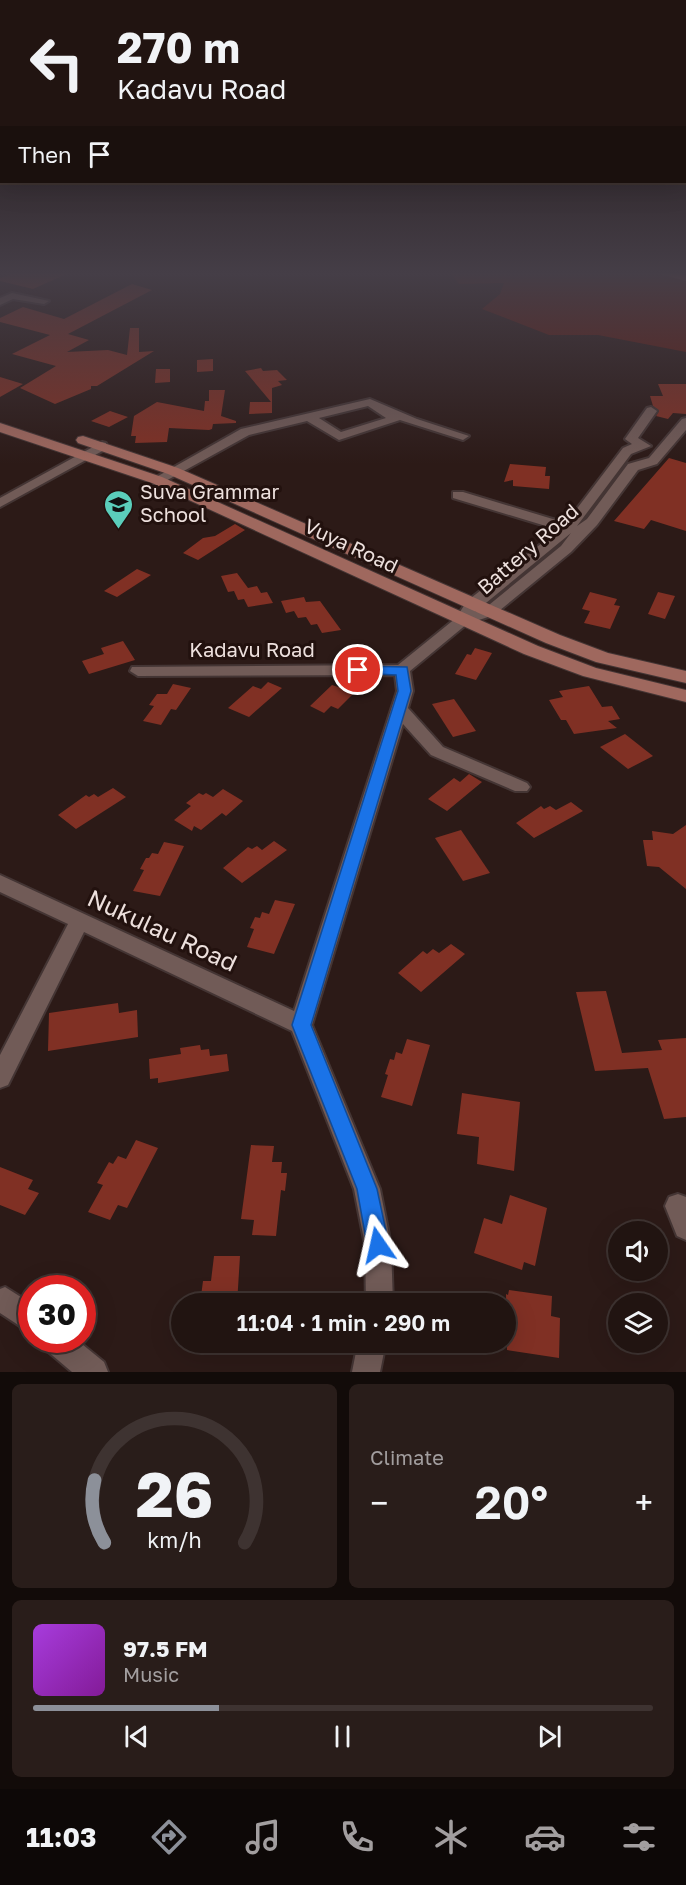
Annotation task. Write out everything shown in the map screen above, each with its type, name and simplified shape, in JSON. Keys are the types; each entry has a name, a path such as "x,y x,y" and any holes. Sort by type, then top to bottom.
{"main road":[{"name":"Vuya Road","path":"0,414 173,471 590,672 686,696"},
{"name":"Vuya Road","path":"0,427 157,480 467,612 489,612 603,658 686,677"}],"street":[{"path":"310,417 339,436 395,419 373,404"},
{"path":"157,480 245,432 373,404 389,409 412,422 463,436"},
{"path":"651,411 631,439 659,452"},
{"name":"Battery Road","path":"489,612 575,531 633,467 653,461 686,422"},
{"name":"Battery Road","path":"402,670 467,612 575,531 627,451 640,445"},
{"path":"0,503 102,446"},
{"path":"623,459 639,464"},
{"path":"458,495 575,531"},
{"path":"380,1293 378,1245 367,1189 301,1025 405,691 402,670"},
{"name":"Kadavu Road","path":"138,671 402,670"},
{"path":"399,708 437,752 521,787"},
{"name":"Nukulau Road","path":"0,883 301,1025"},
{"path":"0,1078 80,920"},
{"path":"5,1300 18,1310"},
{"path":"71,1353 94,1372"},
{"path":"366,1372 370,1353"}],"shaded area":[{"path":"603,336 686,336 686,352"}],"building":[{"path":"48,336 75,336 89,340 67,352 108,350 127,355 129,336 139,336 139,352 154,351 97,386 91,386 91,389 55,404 20,388 56,366 12,354"},
{"path":"213,359 213,371 197,372 197,360"},
{"path":"261,368 263,371 277,370 287,380 278,381 282,385 272,388 272,413 249,414 250,402 271,402 245,371"},
{"path":"156,369 170,369 170,382 155,383"},
{"path":"0,377 23,384 0,397"},
{"path":"658,384 686,384 686,414 673,413 668,419 656,416 659,411 653,406 650,396 663,396"},
{"path":"209,390 225,390 221,416 236,421 236,423 213,424 212,429 209,430 169,428 167,442 135,443 136,436 131,436 134,416 157,402 204,411 205,401 209,401"},
{"path":"110,411 128,417 109,427 91,421"},
{"path":"669,458 686,463 686,531 651,520 644,529 614,521"},
{"path":"510,464 546,467 545,476 550,476 549,489 513,486 513,480 504,482"},
{"path":"235,524 245,530 198,560 183,553 203,538 215,536"},
{"path":"137,569 151,575 117,597 104,591"},
{"path":"237,573 248,588 257,586 261,593 267,592 273,603 248,607 244,599 238,600 234,591 228,592 221,576"},
{"path":"590,592 617,599 614,605 620,606 610,629 584,623 590,611 582,609"},
{"path":"658,592 675,596 665,619 648,614"},
{"path":"304,597 306,602 320,601 341,630 322,633 317,624 311,625 306,617 298,618 294,611 286,613 281,601"},
{"path":"123,641 135,660 89,674 82,661 104,654 101,648"},
{"path":"475,648 492,653 476,680 455,674 467,654 471,655"},
{"path":"345,681 360,687 338,709 331,706 324,713 310,706 332,685 338,687"},
{"path":"268,682 282,688 249,717 228,708 253,686 261,689"},
{"path":"173,684 191,688 176,710 171,709 161,725 143,721 154,706 149,705 157,694 167,694"},
{"path":"589,686 602,707 612,706 620,719 608,721 617,728 574,734 566,720 561,720 549,700 563,697 559,691"},
{"path":"454,699 476,731 453,737 432,704"},
{"path":"625,734 653,756 628,769 600,747"},
{"path":"469,774 482,782 447,811 428,799 454,778 460,782"},
{"path":"113,788 126,797 76,829 58,815 86,795 89,797 94,794 98,797"},
{"path":"223,789 243,801 226,816 222,813 201,830 194,826 192,831 174,820 191,806 186,803 199,793 203,795 206,793 213,797"},
{"path":"571,802 583,811 534,838 516,823 541,806 544,809 550,806 556,810"},
{"path":"686,825 686,889 659,867 647,866 643,840 653,840 652,831 673,834"},
{"path":"461,830 490,873 463,881 435,838"},
{"path":"274,841 287,850 242,883 223,868 248,847 252,849 257,846 262,850"},
{"path":"164,842 184,846 160,896 133,891 144,870 140,869 146,858 149,858 152,853 158,854"},
{"path":"275,900 295,904 274,954 247,947 254,929 250,928 255,917 260,918 262,912 269,914"},
{"path":"451,944 465,954 421,992 398,973 423,951 427,954 433,949 439,953"},
{"path":"606,991 622,1053 662,1050 658,1040 686,1038 686,1117 664,1119 648,1068 595,1071 576,992"},
{"path":"118,1003 119,1013 137,1010 138,1037 48,1051 49,1013"},
{"path":"407,1039 430,1045 412,1106 381,1097 390,1059 394,1060 396,1052 402,1054"},
{"path":"200,1045 201,1050 209,1049 210,1056 227,1054 229,1071 158,1083 158,1078 150,1079 149,1059 181,1054 180,1048"},
{"path":"462,1093 520,1102 514,1171 477,1164 479,1137 457,1134"},
{"path":"136,1140 158,1148 127,1208 118,1205 110,1220 88,1212 103,1185 97,1183 109,1162 113,1164 118,1156 126,1159"},
{"path":"251,1145 274,1146 272,1162 282,1162 281,1173 287,1173 285,1191 281,1190 276,1236 252,1235 254,1220 241,1219"},
{"path":"0,1167 33,1180 28,1189 39,1193 25,1215 0,1205"},
{"path":"510,1195 547,1208 535,1266 524,1262 522,1270 474,1253 484,1218 502,1224"},
{"path":"214,1256 240,1256 238,1293 201,1293 203,1281 211,1281"},
{"path":"509,1290 552,1296 551,1316 560,1318 559,1358 516,1351 516,1293 508,1293"}],"place":[{"name":"Suva Grammar School","path":"119,530"}],"route":[{"path":"358,670 402,670 405,691 301,1025 367,1189 378,1245"}]}
